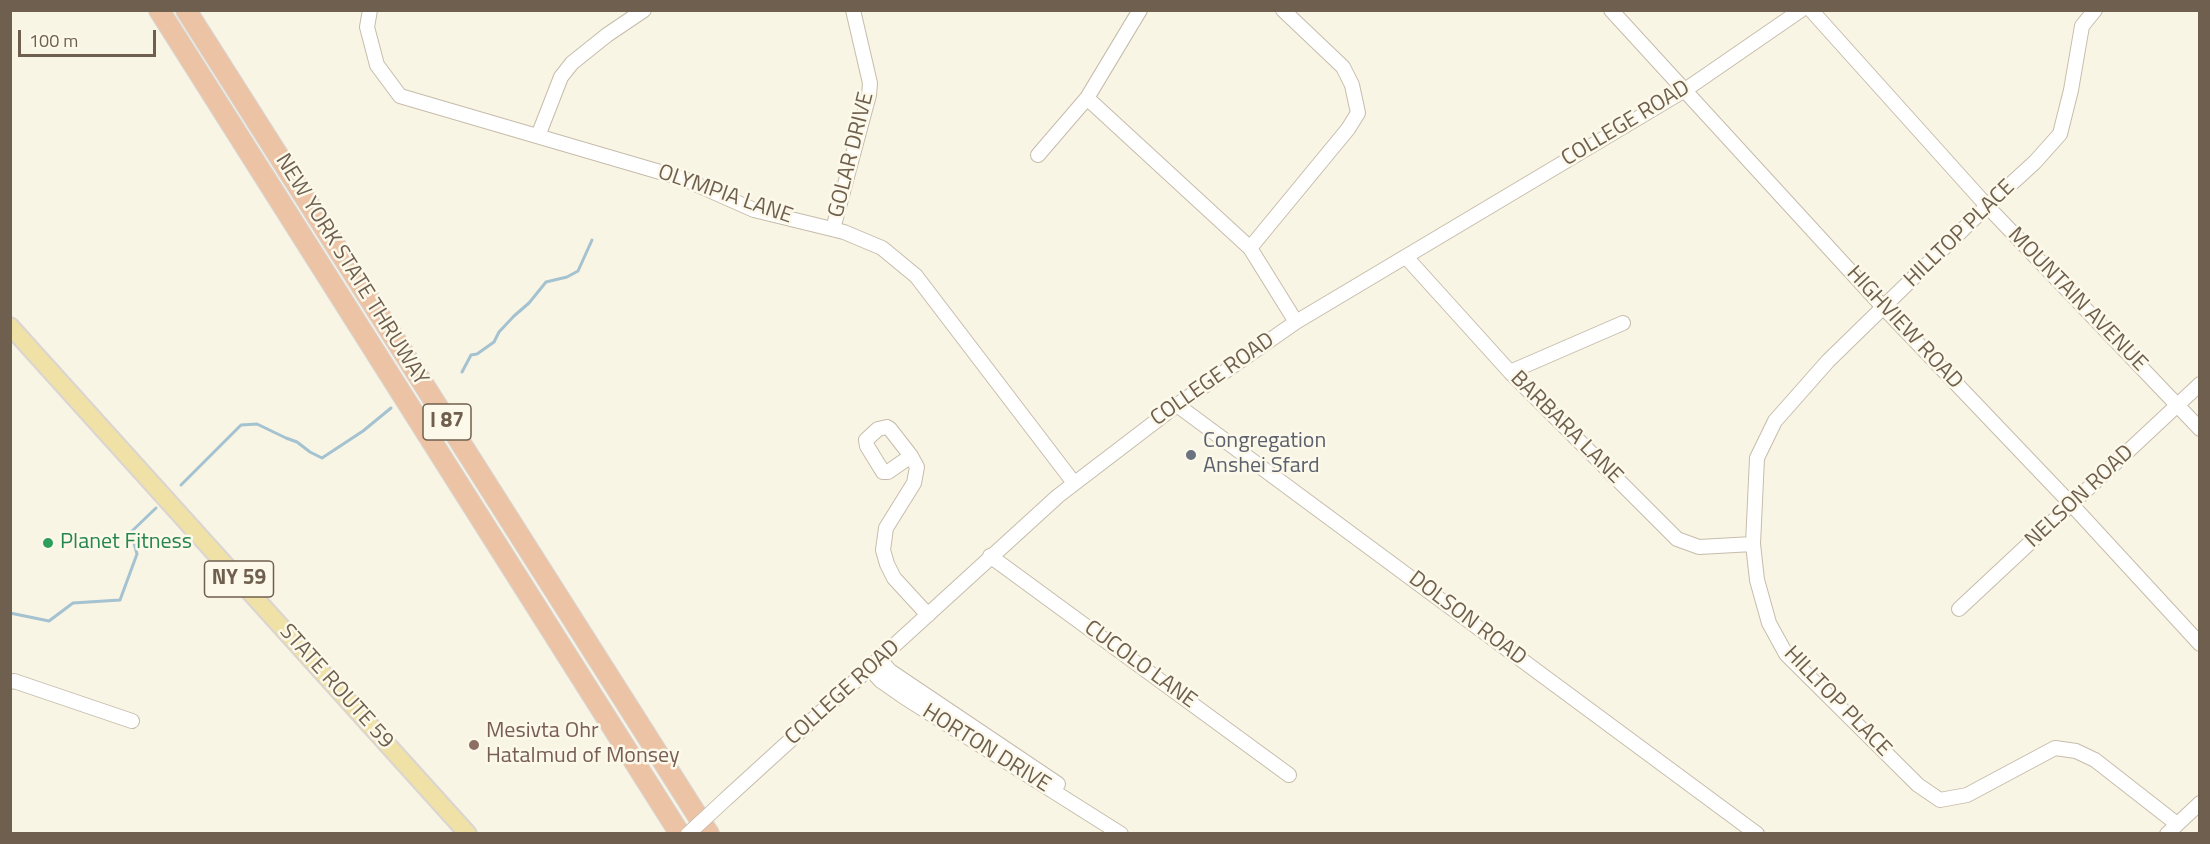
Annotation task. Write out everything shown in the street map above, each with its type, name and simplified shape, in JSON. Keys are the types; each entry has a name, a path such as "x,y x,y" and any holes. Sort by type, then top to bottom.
{"highway":[{"name":"NEW YORK STATE THRUWAY","path":"159,10 680,834"},
{"name":"NEW YORK STATE THRUWAY","path":"186,10 709,834"}],"main road":[{"name":"STATE ROUTE 59","path":"10,326 468,834"}],"street":[{"name":"OLYMPIA LANE","path":"370,10 367,27 377,65 400,96 684,179 754,210 833,229 882,248 916,276 1074,483"},
{"path":"538,136 561,77 572,63 644,10"},
{"name":"GOLAR DRIVE","path":"833,229 869,95 870,83 853,10"},
{"path":"1038,154 1087,98 1140,10"},
{"path":"1250,248 1348,129 1358,113 1352,85 1343,67 1283,10"},
{"name":"HIGHVIEW ROAD","path":"1611,10 1884,308 2072,505 2199,644"},
{"name":"COLLEGE ROAD","path":"688,834 990,556 1074,483 1177,405 1296,322 1685,90 1801,10"},
{"name":"MOUNTAIN AVENUE","path":"1811,10 1987,206 2199,429"},
{"name":"HILLTOP PLACE","path":"2095,10 2082,26 2071,90 2060,134 2035,162 1828,361 1775,421 1757,458 1753,544 1757,580 1769,623 1786,654 1918,785 1940,800 1967,795 2055,748 2076,750 2095,760 2172,829"},
{"path":"1087,98 1250,248 1296,322"},
{"name":"BARBARA LANE","path":"1406,257 1510,372 1677,539 1699,547 1753,544"},
{"path":"1510,372 1623,323"},
{"name":"NELSON ROAD","path":"1959,609 2199,384"},
{"name":"DOLSON ROAD","path":"1177,405 1756,834"},
{"path":"910,456 917,466 916,477 886,528 883,550 886,564 894,578 928,615"},
{"name":"CUCOLO LANE","path":"990,556 1289,775"},
{"name":"HORTON DRIVE","path":"875,664 890,671 1056,783 1121,834"},
{"path":"10,682 14,681 132,721"},
{"path":"2172,829 2199,802"}],"waterway":[{"path":"462,372 471,355 477,354 494,342 499,332 529,303 546,282 567,277 578,271 592,240"},
{"path":"181,485 241,425 257,424 297,442 322,458 363,431 391,408"},
{"path":"10,613 49,621 73,603 120,600 137,554 131,532 156,508"}],"place":[{"name":"Congregation Anshei Sfard","path":"1191,455"},
{"name":"Planet Fitness","path":"48,543"},
{"name":"Mesivta Ohr Hatalmud of Monsey","path":"474,745"}]}
